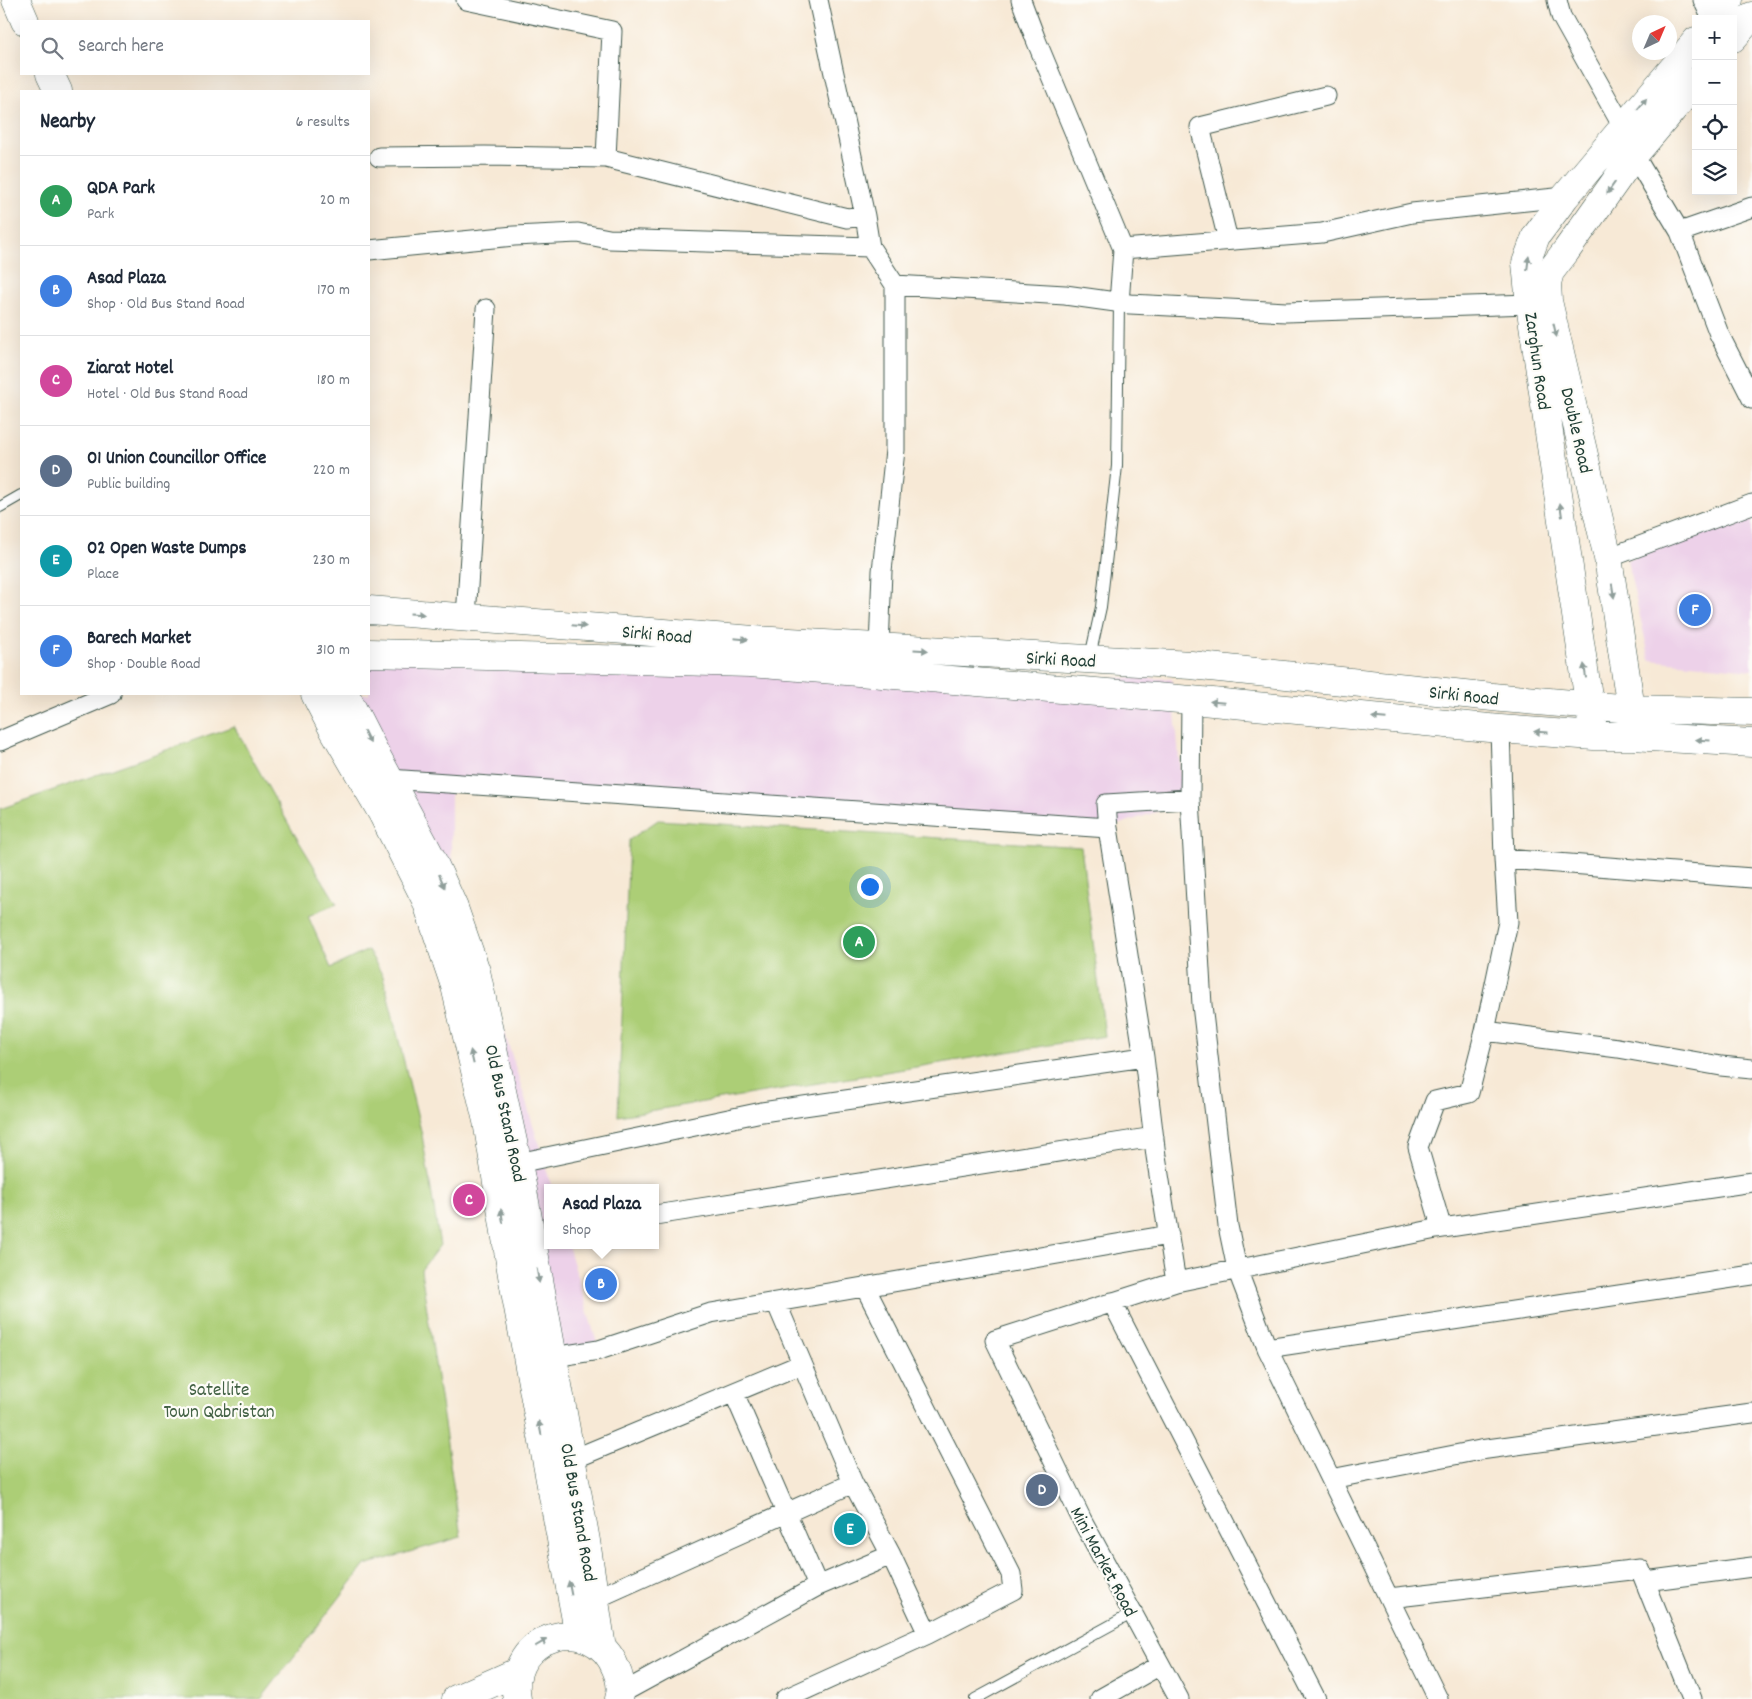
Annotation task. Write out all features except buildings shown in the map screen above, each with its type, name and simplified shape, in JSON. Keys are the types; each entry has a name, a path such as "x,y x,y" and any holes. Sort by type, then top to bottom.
{"main road":[{"path":"16,0 25,20"},
{"path":"34,0 44,20"},
{"path":"1716,15 1729,0"},
{"path":"1737,33 1752,16"},
{"name":"Zarghun Road","path":"1594,736 1539,302 1526,263 1536,236 1565,197 1692,45"},
{"path":"50,75 58,90"},
{"path":"67,75 75,90"},
{"name":"Double Road","path":"1632,736 1631,709 1608,558 1539,302 1550,272 1634,155 1692,87"},
{"name":"Sirki Road","path":"370,610 754,640 1191,665 1502,698 1631,709 1752,712"},
{"name":"Sirki Road","path":"370,653 750,663 1191,700 1500,729 1594,736 1632,736 1752,743"},
{"name":"Old Bus Stand Road","path":"316,695 382,813 426,900 455,986 487,1121 512,1275 590,1642"},
{"name":"Old Bus Stand Road","path":"346,695 431,857 454,908 476,971 518,1163 539,1231 553,1358 595,1598 590,1642"},
{"path":"456,1699 517,1686 524,1658 529,1652 548,1639 563,1635 590,1642 613,1661 620,1677 619,1697"}],"street":[{"path":"466,0 612,31 606,158"},
{"path":"818,0 870,247 895,285 895,450 882,571 879,648"},
{"path":"1022,0 1036,40 1123,249 1119,303"},
{"path":"1557,0 1561,16 1623,127"},
{"path":"1703,0 1711,15"},
{"path":"1228,240 1200,127 1326,96"},
{"path":"1634,155 1680,232 1719,334 1752,399"},
{"path":"379,156 606,158 847,218 865,216"},
{"path":"1123,249 1322,233 1412,213 1565,197"},
{"path":"1680,232 1752,207"},
{"path":"370,250 514,236 578,233 609,239 870,247"},
{"path":"895,285 1065,295 1119,303 1286,312 1539,302"},
{"path":"466,617 486,309"},
{"path":"1608,558 1752,504"},
{"path":"0,741 109,695"},
{"path":"1191,700 1190,799 1202,1005 1228,1226 1237,1269 1267,1348 1438,1699"},
{"path":"1436,1229 1439,1219 1418,1147 1435,1101 1469,1093 1485,1032 1508,922 1500,729"},
{"path":"389,779 1108,828"},
{"path":"1176,1282 1106,804 1190,799"},
{"path":"1504,859 1752,878"},
{"path":"1485,1032 1618,1048 1721,1066 1752,1069"},
{"path":"518,1163 762,1112 1144,1057"},
{"path":"659,1214 1154,1137"},
{"path":"1316,1699 1112,1302 1176,1282 1436,1229 1752,1182"},
{"path":"553,1358 599,1350 711,1313 1169,1235"},
{"path":"1267,1348 1752,1275"},
{"path":"785,1699 928,1634 1013,1590 1011,1574 865,1287"},
{"path":"776,1302 853,1483 891,1555 928,1634"},
{"name":"Mini Market Road","path":"1112,1302 994,1340 1082,1520 1179,1699"},
{"path":"571,1460 802,1364"},
{"path":"734,1393 818,1586"},
{"path":"1331,1479 1480,1450 1752,1413"},
{"path":"595,1598 853,1483"},
{"path":"619,1697 818,1586 891,1555"},
{"path":"1645,1581 1752,1567"},
{"path":"1389,1598 1640,1569 1692,1699"},
{"path":"1100,1699 1160,1665"}],"lane":[{"path":"1090,660 1101,607 1117,466 1119,303"},
{"path":"0,507 20,496"},
{"path":"976,1699 1133,1614"}],"shaded area":[{"path":"1752,506 1752,670 1650,660 1627,560"},
{"path":"370,656 1172,679 1183,803 1108,828 451,783 451,855 551,1184 544,1184 544,1249 569,1249 599,1350 553,1357 518,1163 347,695 370,695"}],"green space":[{"name":"Satellite Town Qabristan","path":"234,726 292,830 337,904 308,916 331,968 368,950 383,976 422,1135 440,1245 421,1270 461,1537 365,1565 261,1699 0,1699 0,809"},
{"path":"658,820 1081,847 1105,1036 618,1116 629,840"}],"place":[{"name":"Barech Market","path":"1695,610"},
{"name":"QDA Park","path":"859,942"},
{"name":"Ziarat Hotel","path":"469,1200"},
{"name":"Asad Plaza","path":"601,1284"},
{"name":"01 Union Councillor Office","path":"1042,1490"},
{"name":"02 Open Waste Dumps","path":"850,1529"}]}
